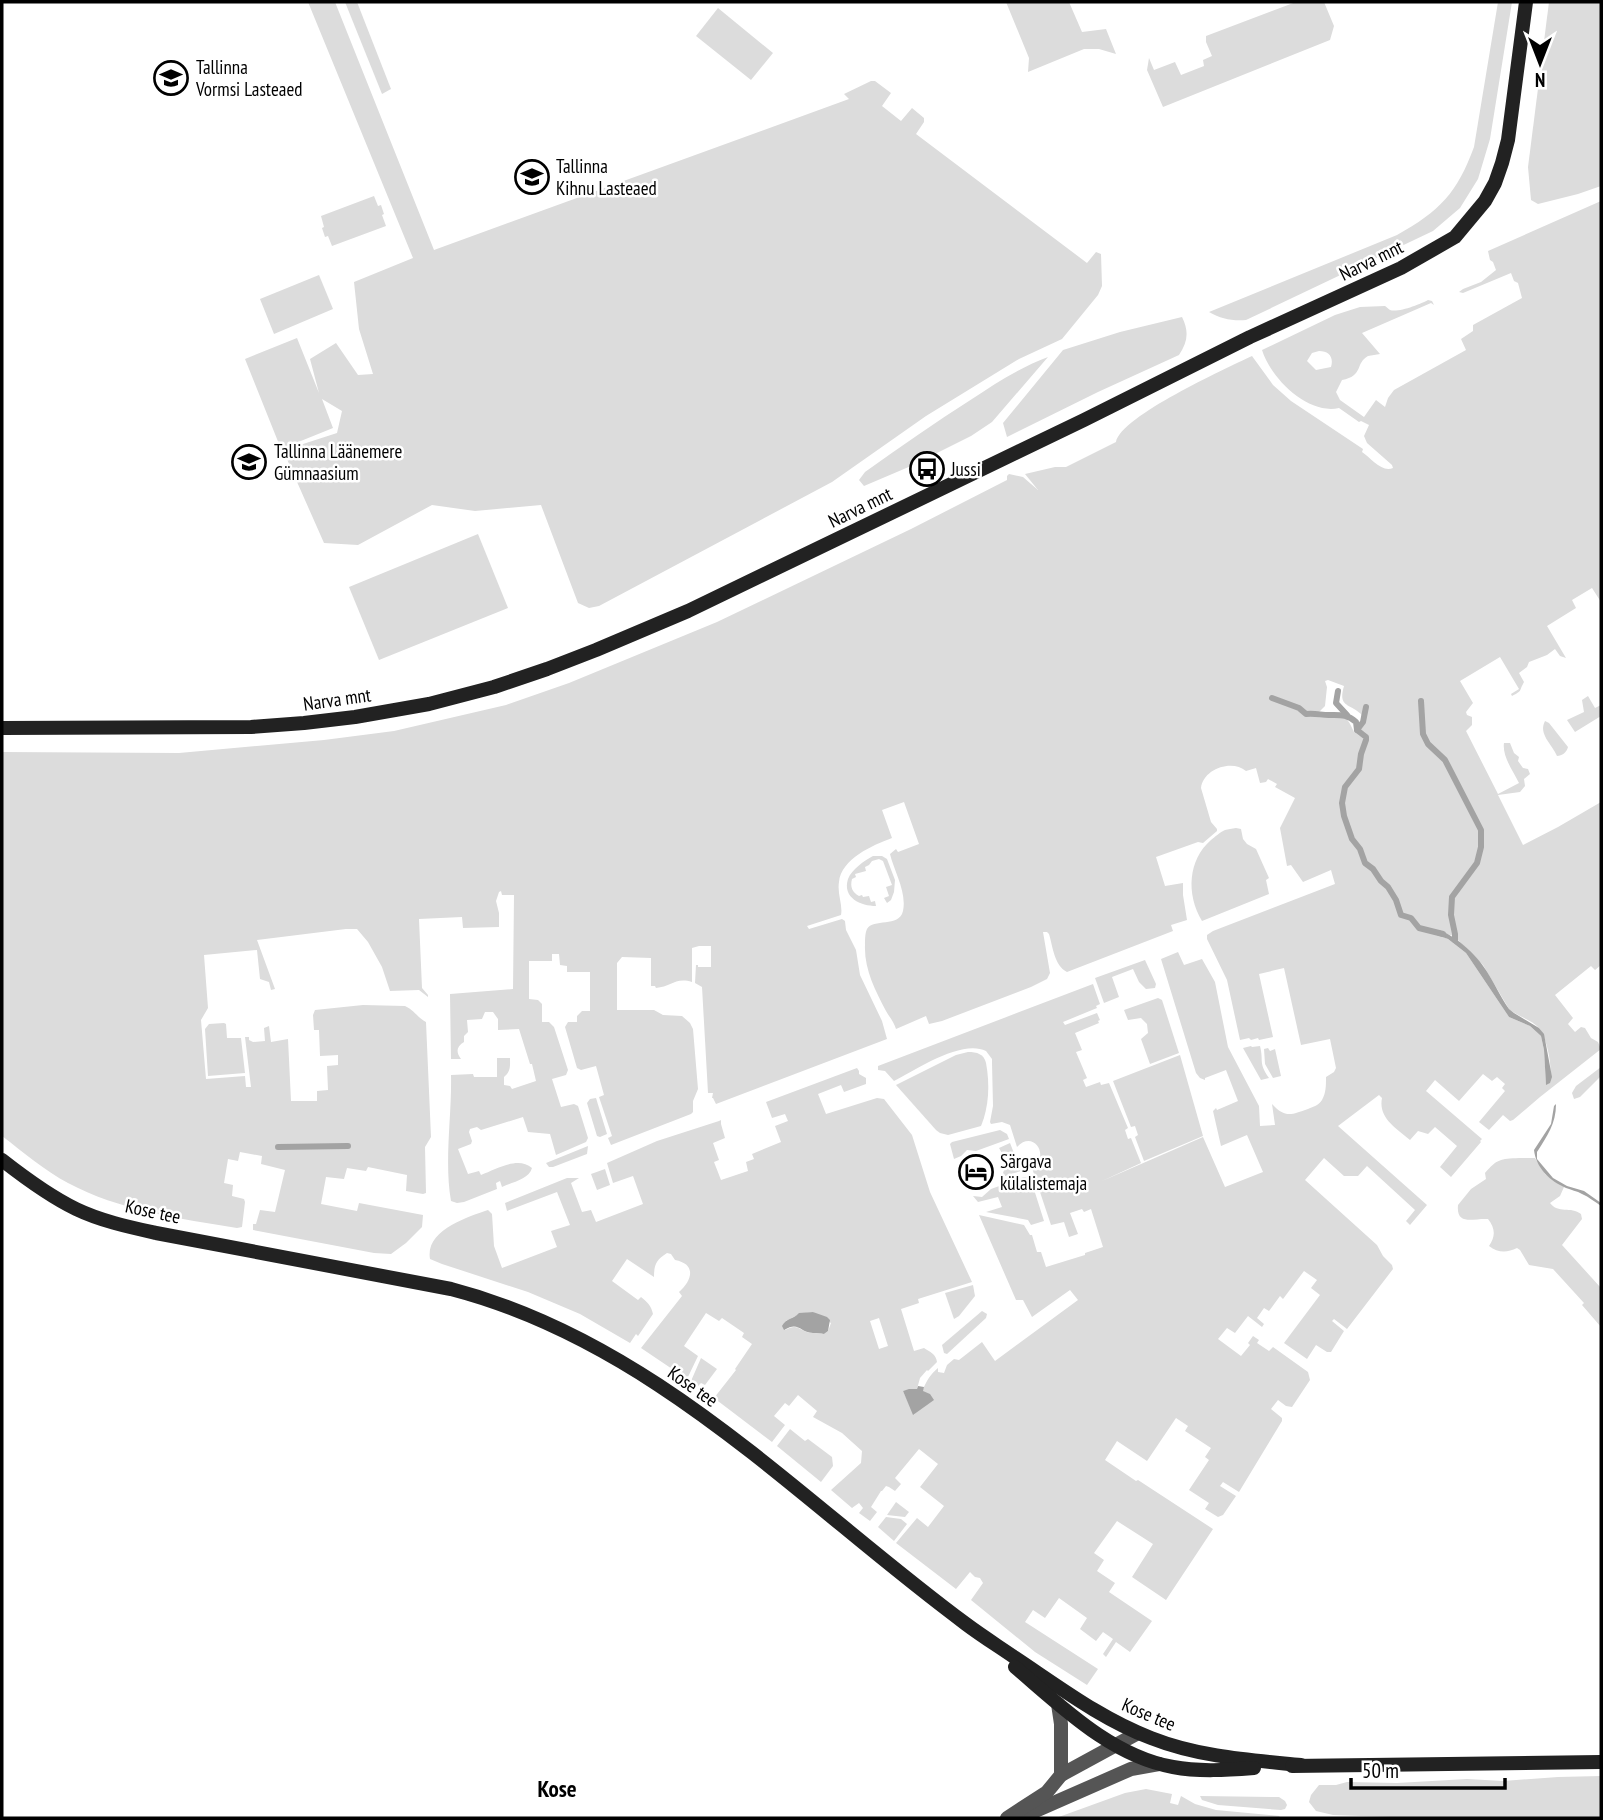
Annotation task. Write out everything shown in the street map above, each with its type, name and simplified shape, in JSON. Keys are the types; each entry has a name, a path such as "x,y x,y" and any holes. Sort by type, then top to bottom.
{"main road":[{"name":"Narva mnt","path":"2,728 251,727 355,717 429,704 494,687 596,650 688,611 1250,337 1401,268 1455,237 1485,201 1502,163 1508,140 1526,2"},
{"name":"Kose tee","path":"2,1160 47,1193 76,1209 108,1221 156,1233 451,1289 505,1306 568,1332 625,1363 703,1416 967,1625 1058,1704 1122,1748 1159,1763 1189,1769 1227,1770 1301,1765 1601,1762"},
{"name":"Kose tee","path":"967,1625 1094,1711 1138,1733 1166,1743 1232,1759 1301,1765"}],"street":[{"path":"1058,1704 1061,1724 1061,1775"},
{"path":"1007,1818 1046,1792 1061,1775 1122,1748 1138,1733"},
{"path":"1095,1784 1117,1767 1122,1748"},
{"path":"1020,1818 1131,1769 1159,1763"}],"shaded area":[{"path":"308,2 335,2 434,250 849,99 844,94 875,81 891,93 882,106 901,121 912,108 924,118 916,134 1087,263 1096,252 1101,254 1102,286 1098,295 1062,339 1019,359 926,416 832,482 599,606 589,608 578,603 541,505 475,511 432,505 358,545 324,543 286,457 303,444 337,433 342,411 322,399 333,428 281,449 245,359 297,338 319,393 310,359 336,343 358,375 373,374 359,329 354,282 413,258"},
{"path":"345,2 357,2 391,89 382,94"},
{"path":"1006,2 1069,2 1082,32 1106,29 1116,54 1099,49 1084,49 1028,72 1029,58"},
{"path":"1296,2 1324,2 1334,26 1330,40 1163,107 1147,70 1149,58 1154,70 1175,62 1181,75 1204,66 1203,60 1212,56 1206,36"},
{"path":"1498,2 1512,2 1490,139 1478,179 1460,208 1433,231 1246,320 1227,319 1209,312 1397,235 1436,209 1454,189 1474,147"},
{"path":"1549,2 1601,2 1601,186 1538,204 1531,200 1528,167"},
{"path":"718,8 773,53 751,80 696,36"},
{"path":"374,196 378,206 381,205 386,226 332,246 328,236 325,237 321,216"},
{"path":"1601,201 1601,602 1592,588 1572,600 1576,608 1547,626 1566,658 1560,656 1555,649 1529,662 1519,673 1524,682 1520,691 1512,696 1511,694 1519,689 1500,657 1460,681 1473,703 1466,712 1472,717 1472,725 1466,731 1498,794 1519,783 1506,758 1504,743 1510,743 1519,757 1518,761 1530,774 1524,779 1525,786 1520,792 1498,795 1523,845 1601,802 1601,965 1595,970 1591,966 1555,995 1573,1018 1568,1024 1575,1032 1581,1027 1585,1028 1601,1049 1513,1120 1510,1121 1503,1115 1489,1130 1479,1122 1505,1091 1502,1088 1505,1084 1497,1077 1492,1081 1483,1074 1459,1101 1435,1080 1426,1091 1482,1139 1451,1177 1440,1167 1457,1146 1435,1127 1428,1134 1418,1131 1410,1140 1385,1117 1382,1098 1379,1095 1338,1126 1427,1205 1410,1225 1406,1221 1415,1210 1367,1166 1358,1176 1344,1176 1324,1158 1305,1180 1377,1245 1393,1269 1347,1329 1334,1319 1332,1321 1344,1331 1331,1352 1316,1345 1307,1359 1284,1343 1320,1295 1311,1288 1317,1280 1304,1271 1283,1299 1280,1296 1269,1311 1264,1308 1257,1318 1264,1324 1262,1327 1248,1316 1235,1333 1227,1328 1218,1339 1241,1356 1253,1336 1259,1340 1257,1343 1269,1351 1273,1347 1308,1372 1310,1380 1292,1407 1278,1400 1271,1409 1282,1421 1239,1492 1223,1482 1220,1486 1236,1496 1223,1515 1218,1517 1205,1509 1209,1503 1189,1490 1209,1460 1205,1457 1211,1448 1185,1431 1188,1426 1176,1418 1147,1461 1117,1441 1105,1460 1213,1529 1166,1600 1132,1577 1153,1544 1117,1521 1094,1553 1104,1560 1097,1571 1115,1583 1109,1592 1152,1621 1130,1652 1116,1642 1106,1657 1103,1654 1113,1639 1103,1632 1096,1641 1080,1629 1087,1618 1059,1598 1045,1618 1033,1610 1025,1622 1098,1669 1087,1685 1035,1652 971,1600 983,1583 980,1578 970,1572 956,1589 896,1543 917,1518 928,1527 944,1506 920,1487 938,1464 919,1449 895,1478 901,1484 895,1491 886,1486 881,1491 871,1507 877,1512 870,1521 859,1513 863,1508 859,1503 852,1508 831,1490 861,1463 862,1451 842,1433 813,1417 817,1411 798,1395 789,1406 785,1403 774,1416 785,1425 772,1442 714,1398 752,1344 742,1337 744,1333 722,1318 719,1321 706,1313 684,1346 698,1356 687,1379 641,1348 682,1296 679,1292 689,1278 687,1265 675,1260 671,1254 667,1253 658,1261 654,1277 627,1259 612,1281 638,1300 641,1297 649,1304 653,1314 630,1343 580,1314 528,1292 430,1259 430,1249 434,1240 450,1226 488,1210 492,1214 494,1246 502,1268 557,1247 551,1231 570,1225 557,1192 507,1211 505,1203 567,1178 579,1178 571,1183 582,1212 591,1210 596,1222 643,1204 633,1176 613,1183 607,1163 657,1141 721,1120 725,1138 713,1143 719,1160 714,1162 721,1180 748,1171 746,1162 754,1159 752,1154 781,1142 775,1126 788,1121 785,1114 772,1118 766,1102 857,1068 859,1074 866,1078 866,1084 844,1092 841,1085 818,1094 826,1114 877,1098 884,1099 912,1135 930,1192 972,1282 918,1299 919,1303 901,1309 914,1351 924,1348 934,1355 937,1362 920,1378 917,1389 903,1391 914,1415 926,1383 938,1368 938,1372 944,1373 947,1365 954,1359 959,1360 982,1342 995,1361 1078,1300 1070,1290 1032,1317 1023,1300 1016,1300 979,1215 1024,1225 1032,1235 1037,1252 1041,1252 1046,1267 1103,1247 1091,1209 1070,1213 1078,1234 1069,1237 1064,1222 1051,1225 1032,1168 1025,1170 1024,1166 1038,1161 1039,1149 1031,1141 1017,1147 1010,1125 990,1122 993,1106 992,1059 986,1051 976,1048 952,1052 894,1081 885,1071 878,1070 878,1066 1093,984 1100,1004 1097,1008 1063,1022 1065,1025 1097,1013 1099,1023 1075,1033 1082,1050 1076,1052 1087,1078 1083,1080 1086,1087 1100,1082 1101,1085 1109,1083 1128,1128 1125,1130 1128,1139 1131,1138 1141,1163 1102,1181 1203,1137 1225,1187 1263,1172 1247,1135 1221,1146 1213,1111 1238,1101 1226,1070 1205,1080 1196,1073 1161,959 1178,952 1184,965 1202,959 1215,982 1228,1047 1259,1106 1260,1126 1275,1125 1272,1104 1281,1112 1293,1114 1316,1106 1322,1100 1326,1077 1336,1068 1330,1039 1301,1045 1284,968 1259,974 1273,1037 1240,1040 1227,980 1207,939 1207,935 1213,931 1335,884 1331,870 1303,882 1291,865 1287,866 1280,828 1295,798 1275,787 1277,784 1268,779 1260,783 1256,768 1246,771 1226,766 1212,771 1203,781 1201,788 1211,822 1217,831 1203,843 1198,842 1156,857 1165,886 1183,883 1187,920 1171,925 1173,931 1067,972 1057,960 1049,934 1043,932 1050,973 1047,979 942,1021 929,1024 926,1016 896,1029 868,971 865,935 870,926 901,916 903,896 890,854 896,849 898,852 919,844 904,802 882,810 892,838 867,849 845,866 839,882 841,915 807,926 809,929 842,919 845,921 846,930 856,950 860,975 882,1021 887,1039 716,1104 712,1098 713,1093 708,1093 702,987 695,983 696,965 711,967 711,946 692,948 692,982 677,981 656,988 651,986 651,958 622,957 617,963 617,1010 654,1010 663,1015 682,1016 690,1023 693,1029 698,1089 691,1114 611,1145 608,1138 612,1136 599,1097 604,1095 596,1066 581,1070 577,1068 565,1027 568,1022 577,1022 577,1016 582,1011 590,1011 590,972 567,972 567,966 560,965 559,954 552,954 552,961 529,961 529,999 538,1000 542,1004 542,1022 549,1022 554,1027 568,1070 566,1075 552,1079 561,1107 574,1104 578,1106 588,1138 586,1142 556,1155 550,1134 528,1132 523,1117 481,1130 477,1127 470,1129 471,1144 458,1149 468,1174 479,1171 481,1175 514,1163 532,1168 528,1175 520,1180 502,1187 500,1181 496,1183 497,1189 464,1202 451,1201 449,1186 451,1075 497,1077 497,1058 510,1058 510,1068 504,1077 504,1085 512,1089 536,1081 519,1029 498,1030 498,1019 493,1012 485,1012 482,1019 467,1020 468,1032 458,1050 461,1059 451,1059 450,994 513,989 514,895 502,895 501,891 499,892 496,901 499,927 463,928 462,917 419,919 422,988 428,997 419,990 390,991 382,967 357,929 257,940 275,989 271,990 269,982 260,979 257,950 204,955 208,1008 201,1020 206,1079 245,1076 246,1087 251,1087 245,1037 249,1037 253,1042 265,1041 264,1028 269,1026 271,1042 288,1039 291,1101 317,1101 317,1091 328,1090 327,1066 338,1065 338,1055 320,1056 319,1030 314,1030 315,1010 363,1005 405,1006 426,1022 431,1137 425,1147 426,1193 406,1191 407,1175 368,1167 366,1171 347,1168 344,1179 326,1177 321,1204 357,1211 359,1203 423,1215 422,1227 391,1254 253,1230 260,1210 275,1212 285,1170 261,1164 262,1156 240,1152 238,1161 228,1159 224,1183 233,1185 232,1196 244,1199 245,1202 242,1227 237,1228 129,1207 87,1192 51,1173 2,1136 2,752 179,753 324,740 394,731 506,705 569,683 717,622 911,529 1007,480 1009,474 1023,477 1038,490 1025,474 1066,467 1116,442 1122,431 1154,407 1252,356 1273,385 1291,401 1363,449 1362,452 1377,464 1393,468 1367,443 1364,436 1369,425 1359,422 1339,408 1327,409 1303,400 1282,383 1262,350 1335,315 1360,307 1385,306 1390,310 1398,310 1432,301 1434,305 1431,303 1362,333 1380,354 1364,359 1354,376 1342,380 1336,392 1340,400 1364,417 1376,400 1385,407 1394,390 1466,350 1461,339 1473,331 1473,325 1522,298 1518,283 1514,281 1511,273 1463,293 1459,292 1481,282 1496,270 1488,251","holes":["1312,353 1328,353 1332,360 1331,367 1316,370 1307,361","1325,681 1344,686 1343,701 1361,714 1364,723 1362,728 1354,732 1343,716 1318,713 1325,706","1433,933 1451,935 1459,941 1483,965 1509,1009 1542,1032 1549,1055 1549,1083 1546,1084 1541,1036 1530,1026 1509,1017 1466,953 1448,939","813,1312 831,1323 828,1331 824,1334 812,1333 796,1327 785,1330 786,1321","879,1318 888,1346 879,1349 870,1321"]},
{"path":"319,275 333,309 274,334 260,299"},
{"path":"1182,317 1186,336 1179,355 1007,437 1003,423 1063,350 1120,332"},
{"path":"1048,357 992,422 971,436 864,486 859,480 865,472 981,393 1018,370"},
{"path":"478,534 508,608 379,660 349,587"},
{"path":"1588,696 1595,708 1601,705 1601,716 1575,732 1567,720 1584,712 1582,700"},
{"path":"1545,721 1568,747 1567,751 1557,756 1546,739 1543,730"},
{"path":"1241,829 1247,844 1256,849 1269,878 1266,880 1269,894 1202,921 1193,900 1194,867 1203,848 1211,840 1223,831"},
{"path":"873,856 887,859 895,880 891,900 887,903 884,898 889,896 886,887 892,885 883,861 879,859 865,867 866,871 855,874 851,884 855,893 863,897 869,896 876,906 854,900 847,886 852,872"},
{"path":"1439,930 1453,937 1474,955 1485,968 1509,1009 1544,1034 1552,1077 1550,1083 1546,1085 1541,1036 1530,1026 1509,1017 1466,953 1448,939 1431,933"},
{"path":"1145,960 1156,984 1155,988 1146,989 1133,969 1112,977 1119,997 1104,1003 1095,978"},
{"path":"1158,998 1162,1000 1179,1053 1150,1064 1141,1039 1148,1033 1147,1024 1141,1018 1128,1020 1124,1010"},
{"path":"224,1023 227,1038 241,1038 245,1073 208,1076 205,1029 209,1024"},
{"path":"1260,1046 1262,1065 1269,1078 1261,1080 1243,1048"},
{"path":"1268,1048 1270,1051 1275,1049 1281,1076 1273,1078 1265,1064 1264,1049"},
{"path":"968,1052 980,1054 986,1063 988,1095 984,1119 981,1126 948,1135 940,1133 896,1085 956,1055"},
{"path":"1180,1055 1203,1136 1144,1161 1135,1137 1138,1135 1135,1126 1131,1127 1113,1081"},
{"path":"1601,1067 1601,1076 1580,1097 1574,1099 1572,1093 1576,1086"},
{"path":"596,1098 607,1134 600,1137 597,1136 587,1103"},
{"path":"1556,1104 1553,1124 1537,1152 1537,1159 1553,1178 1584,1191 1601,1203 1601,1206 1585,1195 1555,1182 1545,1173 1535,1157 1534,1150 1551,1124"},
{"path":"1000,1130 1007,1134 1009,1139 976,1151 967,1150 954,1159 950,1144 952,1142"},
{"path":"1010,1143 1021,1171 1005,1176 1003,1173 1007,1162 999,1148"},
{"path":"588,1146 587,1154 553,1167 546,1163"},
{"path":"1535,1158 1545,1174 1564,1187 1560,1196 1550,1203 1581,1214 1582,1219 1562,1245 1601,1288 1601,1327 1582,1305 1584,1303 1553,1269 1529,1265 1517,1248 1503,1252 1492,1248 1489,1246 1494,1232 1488,1219 1467,1219 1458,1212 1458,1205 1471,1189 1486,1179 1485,1173 1496,1162"},
{"path":"605,1169 610,1185 597,1190 591,1174"},
{"path":"1024,1177 1031,1180 1044,1221 1031,1225 1028,1220 986,1212 1002,1207 998,1197 978,1202 973,1196 982,1197 991,1189"},
{"path":"973,1285 975,1296 954,1319 945,1293"},
{"path":"982,1311 987,1314 986,1318 947,1354 944,1353 942,1345"},
{"path":"813,1312 830,1320 828,1331 824,1334 796,1327 784,1330 784,1323 799,1313"},
{"path":"701,1358 717,1369 705,1385 701,1383 698,1386 691,1381"},
{"path":"918,1386 924,1387 923,1391 930,1394 934,1400 913,1415 903,1391 917,1389"},
{"path":"790,1429 832,1457 833,1466 821,1482 777,1446"},
{"path":"896,1502 909,1512 905,1517 887,1515"},
{"path":"886,1517 901,1519 907,1524 894,1541 878,1527"},
{"path":"1601,1776 1601,1818 1333,1815 1316,1811 1309,1802 1319,1785 1347,1782 1397,1783 1467,1779 1503,1781"},
{"path":"1146,1789 1172,1794 1170,1803 1178,1805 1181,1796 1195,1804 1216,1810 1280,1816 1056,1818 1125,1793"},
{"path":"1200,1796 1279,1797 1287,1805 1281,1810 1218,1805 1202,1800"}],"waterway":[{"path":"1338,691 1336,703 1347,715"},
{"path":"1272,698 1299,708 1306,714 1344,716 1356,722 1357,730 1366,740 1359,769 1345,787 1342,803 1352,839 1360,849 1365,863 1388,887 1401,915 1411,918 1419,928 1443,934"},
{"path":"1421,701 1423,734 1428,744 1445,760 1481,830 1477,863 1452,897 1451,915 1455,940"},
{"path":"1357,730 1363,722 1366,707"},
{"path":"278,1147 348,1146"}],"place":[{"name":"Tallinna Vormsi Lasteaed","path":"171,78"},
{"name":"Tallinna Kihnu Lasteaed","path":"532,177"},
{"name":"Tallinna Läänemere Gümnaasium","path":"249,462"},
{"name":"Jussi","path":"927,469"},
{"name":"Särgava külalistemaja","path":"976,1172"}],"district":[{"name":"Kose","path":"557,1789"}]}
